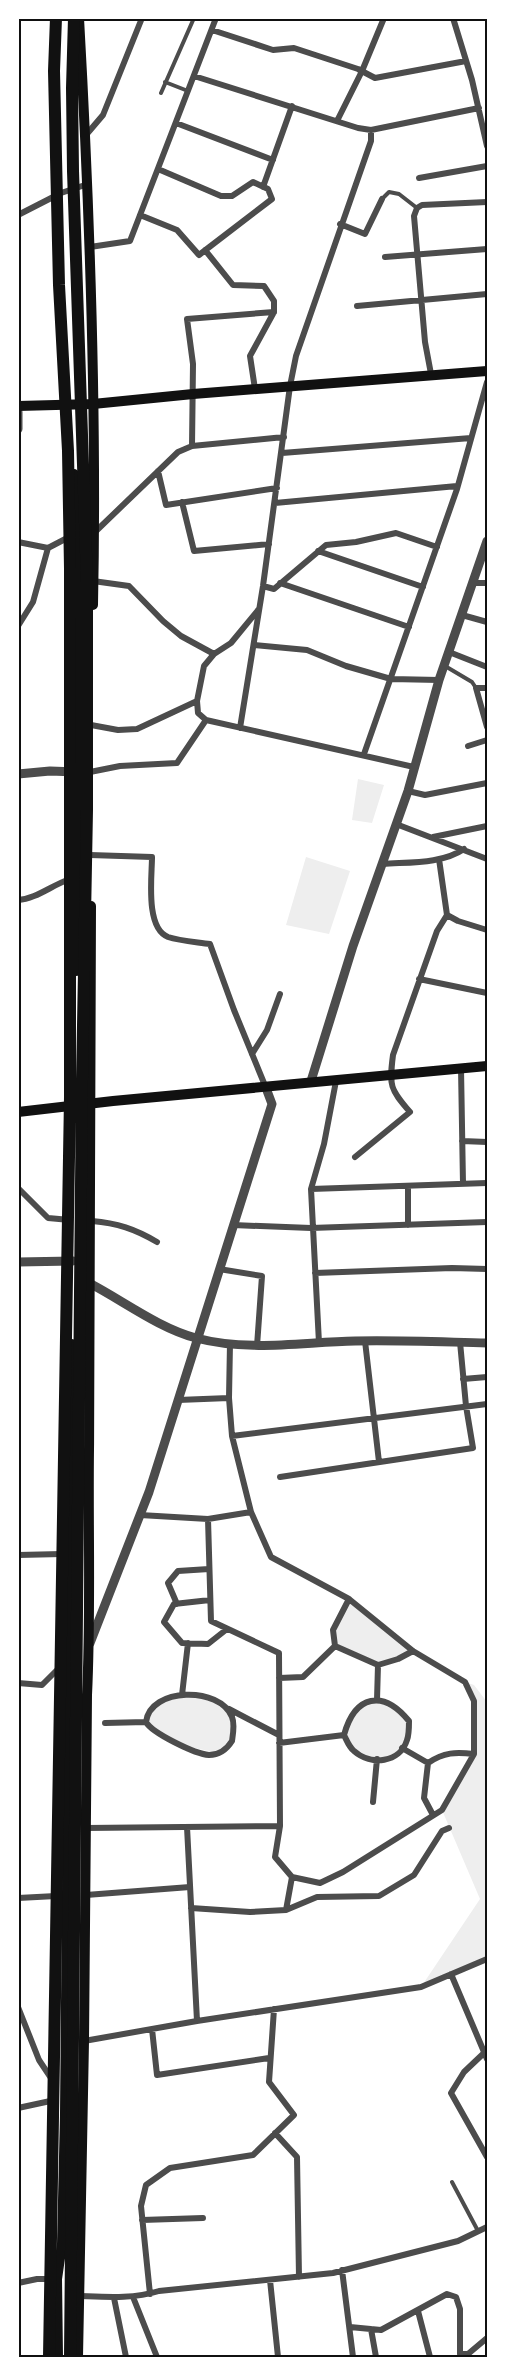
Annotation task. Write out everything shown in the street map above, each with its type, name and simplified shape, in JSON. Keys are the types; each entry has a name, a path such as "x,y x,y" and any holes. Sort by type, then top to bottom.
{"highway":[{"path":"49,2357 70,1097 70,568 68,451 59,285 54,106 58,18"},
{"path":"70,2357 82,1079 87,810 87,582 73,171 74,18"}],"main road":[{"path":"58,18 61,193 72,406 84,772 90,855 93,1103 90,1643 87,1695 78,2357"},
{"path":"58,2357 57,2279 62,2244 65,2098 75,979 84,772 91,726 94,533 90,247 80,18"},
{"path":"18,406 72,406 487,371"},
{"path":"73,456 84,450 93,454"},
{"path":"18,1112 266,1088 311,1081 336,1081 487,1066"},
{"path":"74,1151 83,1145 93,1150"},
{"path":"68,1659 76,1670 89,1661"},
{"path":"68,1695 76,1684 87,1695"},
{"path":"62,2244 70,2252 80,2252"}],"street":[{"path":"86,135 103,115 142,18"},
{"path":"90,247 130,241 216,18"},
{"path":"337,121 362,71 384,18"},
{"path":"453,18 479,108 487,146"},
{"path":"212,30 273,50 294,48 362,71 375,78 466,61"},
{"path":"194,76 371,130 479,108"},
{"path":"263,187 292,106"},
{"path":"176,123 273,160"},
{"path":"240,728 260,609 296,356 370,141 371,130"},
{"path":"419,178 487,166"},
{"path":"140,215 177,230 199,255 272,199 268,189 254,182 232,196 221,196 158,169"},
{"path":"18,215 61,193 88,184"},
{"path":"340,224 365,234 382,199"},
{"path":"431,374 421,299 414,216 417,207 422,205 487,202"},
{"path":"385,257 487,249"},
{"path":"205,250 233,285 264,286 274,301 274,312 250,356 255,389"},
{"path":"357,306 487,294"},
{"path":"192,446 193,364 187,319 274,312"},
{"path":"364,754 458,486 487,382"},
{"path":"18,412 18,429"},
{"path":"94,533 178,452 192,446 284,437"},
{"path":"282,453 471,438"},
{"path":"158,471 166,505 277,488"},
{"path":"275,503 458,486"},
{"path":"182,502 194,551 269,544"},
{"path":"18,542 48,548 77,533"},
{"path":"263,586 274,588 326,545 356,542 396,533 437,547"},
{"path":"311,1081 353,946 408,791 439,680 487,542"},
{"path":"18,626 33,602 48,548"},
{"path":"318,551 423,587"},
{"path":"93,580 129,586 181,636 214,654"},
{"path":"280,583 409,627"},
{"path":"473,583 487,583"},
{"path":"260,609 231,643 214,654 204,666 197,701 198,713 206,720 414,767"},
{"path":"462,615 487,622"},
{"path":"254,645 307,650 346,666 391,679 439,680"},
{"path":"449,652 487,667"},
{"path":"487,688 476,688 487,727"},
{"path":"91,726 137,729 197,701"},
{"path":"18,774 50,771 84,772 120,766 177,763 206,720"},
{"path":"468,746 487,740"},
{"path":"408,791 425,795 487,783"},
{"path":"396,824 485,856"},
{"path":"433,837 487,826"},
{"path":"383,864 439,859 456,855 464,849"},
{"path":"90,855 152,857 151,907 158,928 166,936 210,944 272,1104 140,1515 90,1643"},
{"path":"355,1157 411,1112 393,1092 390,1076 393,1055 419,979 437,931 447,915 439,859"},
{"path":"18,900 29,900 49,887 79,876"},
{"path":"447,915 487,930"},
{"path":"419,979 487,993"},
{"path":"252,1054 267,1030 280,994"},
{"path":"461,1068 463,1184"},
{"path":"319,1343 310,1189 324,1144 336,1081"},
{"path":"462,1141 487,1142"},
{"path":"310,1189 487,1183"},
{"path":"408,1186 408,1225"},
{"path":"18,1188 48,1218 73,1220"},
{"path":"92,1221 135,1229 157,1242"},
{"path":"233,1225 311,1228 487,1221"},
{"path":"18,1262 73,1261"},
{"path":"315,1273 452,1268 487,1269"},
{"path":"219,1269 262,1276 258,1346"},
{"path":"91,1284 169,1328 196,1338 258,1346 365,1341 487,1343"},
{"path":"365,1341 379,1462"},
{"path":"280,1477 473,1448 466,1406 460,1342"},
{"path":"208,1519 211,1621 279,1653 280,1826 275,1857 292,1877 320,1883 343,1872 442,1810 474,1754 474,1701 465,1683 413,1651 349,1599 271,1557 251,1512 232,1436 229,1398 230,1343"},
{"path":"463,1379 487,1377"},
{"path":"178,1400 229,1398"},
{"path":"232,1436 487,1404"},
{"path":"140,1515 208,1519 251,1512"},
{"path":"18,1555 70,1554"},
{"path":"177,1604 168,1583 178,1571 209,1569"},
{"path":"335,1646 333,1630 349,1599"},
{"path":"210,1600 177,1604 164,1622 182,1643 208,1644 227,1629"},
{"path":"182,1695 188,1643"},
{"path":"335,1646 378,1665 398,1659 413,1651"},
{"path":"279,1678 303,1677 335,1646"},
{"path":"18,1683 42,1684 68,1659"},
{"path":"377,1700 378,1665"},
{"path":"182,1695 206,1696 217,1700 233,1718 233,1735 230,1745 220,1753 210,1755 171,1741 151,1729 146,1722 152,1708 167,1699 182,1695"},
{"path":"377,1700 399,1709 409,1721 407,1740 399,1755 388,1761 365,1758 352,1750 344,1735 348,1720 358,1706 377,1700"},
{"path":"226,1708 279,1735"},
{"path":"105,1723 146,1722"},
{"path":"279,1743 344,1735"},
{"path":"402,1748 428,1763"},
{"path":"433,1815 424,1798 428,1763 440,1755 455,1752 474,1754"},
{"path":"373,1802 376,1760"},
{"path":"86,1828 280,1826"},
{"path":"187,1827 197,2021"},
{"path":"192,1908 250,1912 286,1910 316,1898 379,1896 414,1875 442,1831 450,1828"},
{"path":"286,1910 292,1877"},
{"path":"86,1895 190,1887"},
{"path":"18,1898 66,1895"},
{"path":"84,2041 197,2021 421,1987 487,1959"},
{"path":"452,1974 486,2056 464,2072 451,2093 487,2157"},
{"path":"18,2007 39,2060 65,2098 18,2108"},
{"path":"150,2294 141,2206 146,2185 170,2168 253,2155 294,2115 268,2082 274,2009"},
{"path":"152,2029 157,2075 269,2058"},
{"path":"275,2133 297,2157 299,2277"},
{"path":"142,2220 203,2218"},
{"path":"80,2296 114,2298 159,2291 333,2274 458,2241 487,2228"},
{"path":"342,2270 353,2357"},
{"path":"18,2283 37,2279 57,2279"},
{"path":"270,2280 278,2357"},
{"path":"350,2327 381,2330 447,2294 456,2298 460,2309 460,2354 468,2354 487,2338"},
{"path":"133,2296 157,2357"},
{"path":"114,2298 126,2357"},
{"path":"418,2311 430,2357"},
{"path":"371,2329 376,2357"}],"lane":[{"path":"161,93 194,18"},
{"path":"165,82 188,91"},
{"path":"382,199 389,192 399,194 417,207"},
{"path":"444,666 472,682 476,688"},
{"path":"452,2182 478,2231"}],"shaded area":[{"path":"358,779 384,785 372,823 352,820"},
{"path":"306,857 350,871 329,934 286,925"},
{"path":"349,1599 413,1651 378,1665 335,1646 333,1630"},
{"path":"465,1682 474,1685 487,1702 487,1959 421,1987 480,1899 442,1810 474,1754 474,1701"},
{"path":"201,1695 230,1713 233,1735 220,1753 179,1743 163,1734 146,1718 167,1699"},
{"path":"377,1700 399,1709 409,1721 407,1740 388,1761 362,1756 357,1753 344,1735 358,1706"}]}
